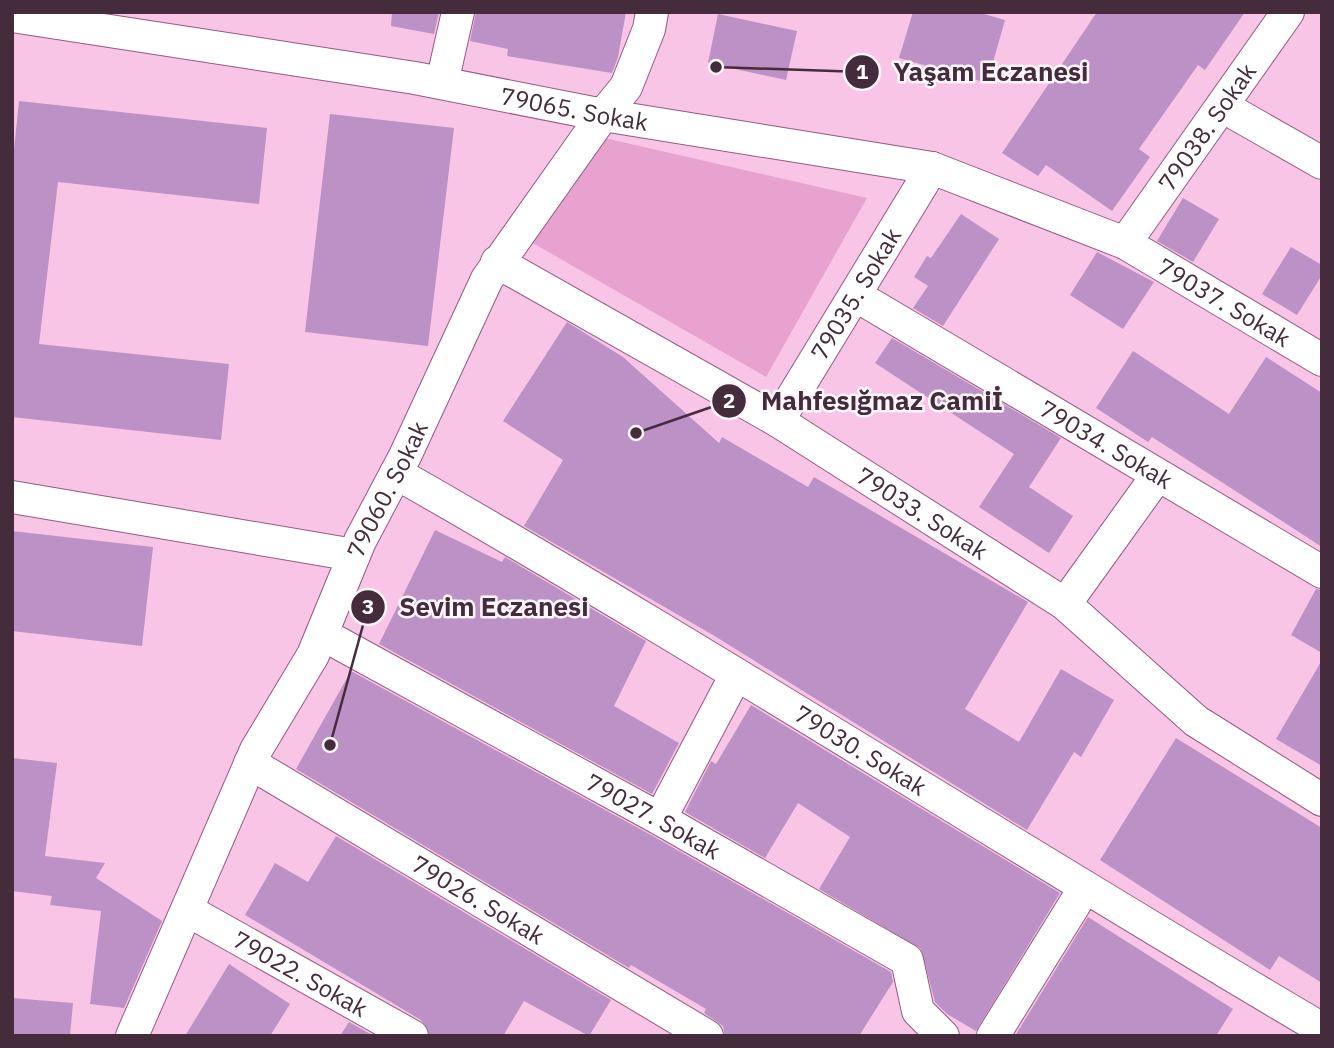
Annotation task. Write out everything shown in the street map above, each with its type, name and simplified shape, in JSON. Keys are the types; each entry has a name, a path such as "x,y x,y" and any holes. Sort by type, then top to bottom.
{"street":[{"path":"442,83 458,12"},
{"name":"79060. Sokak","path":"132,1036 250,763 323,634 354,555 497,262 626,87 649,29 652,12"},
{"name":"79038. Sokak","path":"1125,243 1287,12"},
{"name":"79065. Sokak","path":"12,16 442,83 603,115 932,168 1125,243"},
{"path":"1222,106 1322,163"},
{"name":"79035. Sokak","path":"778,421 932,168"},
{"name":"79037. Sokak","path":"1125,243 1322,360"},
{"name":"79033. Sokak","path":"497,262 778,421 1065,604 1196,721 1322,800"},
{"name":"79034. Sokak","path":"855,295 1322,572"},
{"name":"79030. Sokak","path":"396,473 736,675 1084,889 1322,1029"},
{"path":"1065,604 1157,476"},
{"path":"12,498 354,555"},
{"name":"79027. Sokak","path":"323,634 907,960 918,1011 943,1036"},
{"path":"660,820 736,675"},
{"name":"79026. Sokak","path":"250,763 707,1036"},
{"path":"993,1036 1084,889"},
{"name":"79022. Sokak","path":"187,910 412,1036"}],"shaded area":[{"path":"596,136 867,198 766,377 531,242"}],"building":[{"path":"392,12 439,12 434,34 391,26"},
{"path":"476,12 626,12 618,57 612,73 507,56 508,49 470,41"},
{"path":"913,12 977,12 1005,20 987,83 899,58"},
{"path":"1097,12 1245,12 1205,70 1198,65 1139,149 1150,157 1112,211 1046,165 1038,176 1002,153"},
{"path":"718,14 797,31 786,80 708,63"},
{"path":"19,101 267,128 259,204 58,182 39,344 229,364 221,440 12,417 12,169"},
{"path":"330,114 454,128 428,346 305,332"},
{"path":"1183,198 1219,219 1193,262 1157,241"},
{"path":"961,214 999,239 943,326 913,308 928,286 914,277 927,256 931,258"},
{"path":"1291,247 1322,265 1322,275 1297,315 1262,294"},
{"path":"1097,252 1154,282 1123,329 1070,295"},
{"path":"567,322 623,357 719,443 722,437 808,487 814,477 1028,602 965,709 1019,742 1061,669 1114,700 1081,757 1074,752 1027,830 713,635 524,526 563,460 503,421"},
{"path":"892,338 1061,438 1029,487 1073,516 1049,553 979,507 1014,454 875,363"},
{"path":"1133,351 1229,414 1266,357 1322,393 1322,547 1152,437 1148,442 1096,408"},
{"path":"435,530 502,562 505,557 646,641 614,706 679,743 652,794 379,644"},
{"path":"12,531 153,547 142,646 12,631"},
{"path":"1316,589 1322,590 1322,653 1291,635"},
{"path":"1322,660 1322,766 1276,739"},
{"path":"351,671 651,835 891,972 893,982 859,1036 725,1036 723,1026 704,1013 706,1009 631,965 629,968 296,769"},
{"path":"751,705 1060,893 976,1031 947,1014 935,1002 921,949 819,889 850,837 798,803 765,858 685,812 711,761 716,764"},
{"path":"1176,738 1322,828 1322,983 1279,956 1270,970 1100,860"},
{"path":"12,758 57,763 45,856 105,863 96,878 162,921 124,1008 90,1004 101,911 50,905 52,896 12,891"},
{"path":"336,836 611,1000 589,1036 524,1001 503,1036 430,1036 421,1020 245,915 275,863 308,882"},
{"path":"1088,917 1233,1009 1216,1036 1015,1036"},
{"path":"229,964 290,1004 270,1036 185,1036"},
{"path":"12,998 73,1003 70,1036 12,1036"},
{"path":"349,1022 374,1036 340,1036"}],"place":[{"name":"Yaşam Eczanesi","path":"716,67"},
{"name":"Mahfesığmaz Camiİ","path":"636,433"},
{"name":"Sevim Eczanesi","path":"330,745"}]}
